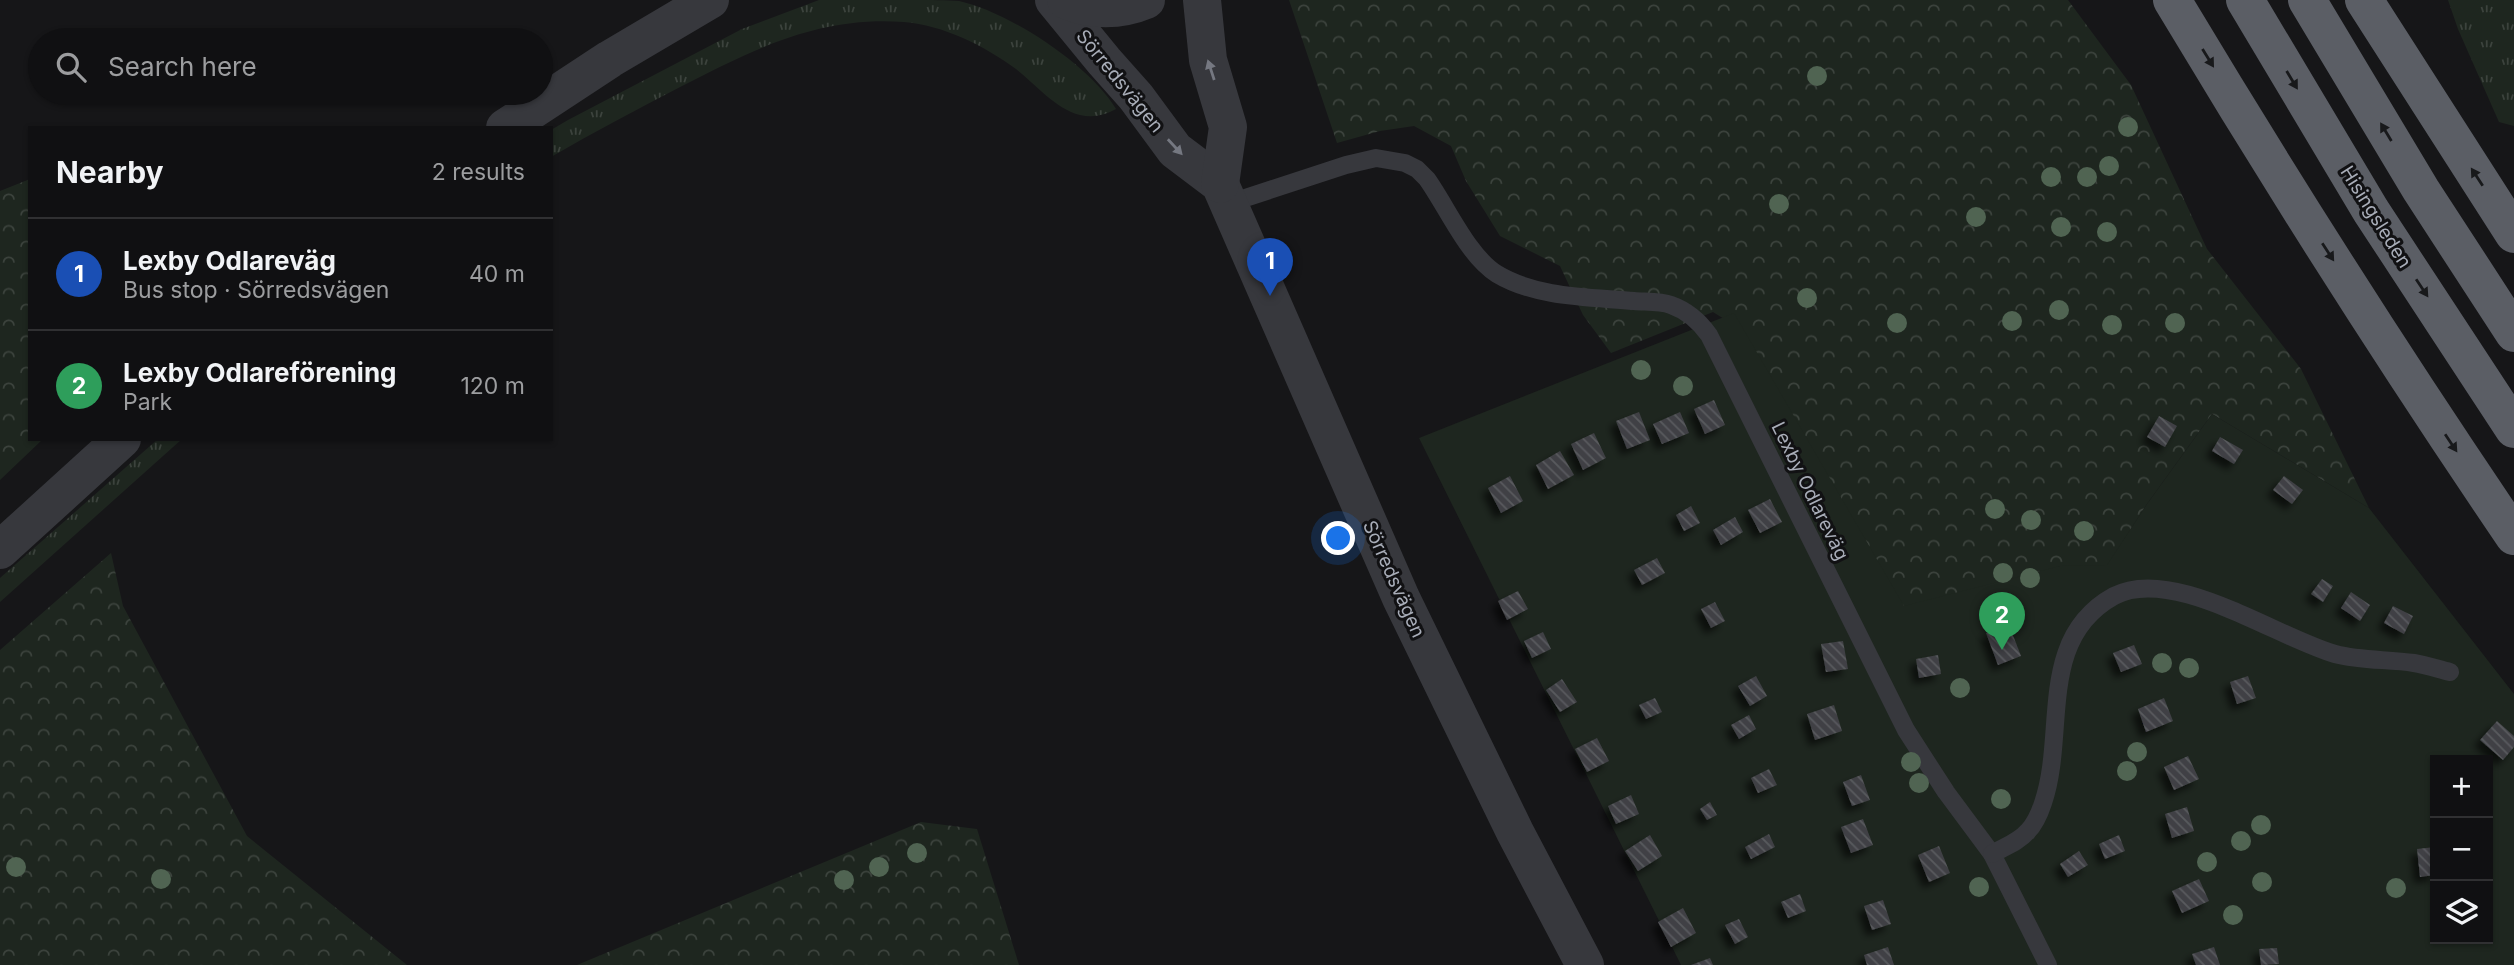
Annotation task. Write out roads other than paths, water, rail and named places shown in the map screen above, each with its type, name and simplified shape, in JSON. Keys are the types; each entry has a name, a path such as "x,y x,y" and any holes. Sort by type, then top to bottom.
{"highway":[{"path":"2172,0 2323,245 2440,428 2514,536"},
{"name":"Hisingsleden","path":"2245,0 2371,211 2514,429"},
{"path":"2307,0 2421,190 2514,333"},
{"path":"2364,0 2514,234"}],"street":[{"name":"Sörredsvägen","path":"1054,0 1136,97 1175,150 1225,194 1401,598 1515,832 1585,965"},
{"path":"1066,0 1076,5 1104,9 1146,0"},
{"path":"1202,0 1208,60 1228,127 1225,194"},
{"path":"553,96 610,59 711,3"},
{"path":"508,126 540,105"},
{"path":"0,550 120,441"}],"lane":[{"name":"Lexby Odlareväg","path":"1225,194 1376,158 1396,160 1417,169 1427,178 1475,254 1496,273 1523,285 1553,293 1669,304 1688,313 1709,335 1906,730 1946,792 1992,854 2048,965"},
{"path":"1992,854 2029,831 2040,811 2049,786 2060,669 2075,632 2088,615 2119,594 2134,589 2163,589 2194,596 2309,646 2338,655 2414,663 2450,672"}],"place":[{"name":"Lexby Odlareväg","path":"1270,296"},
{"name":"Lexby Odlareförening","path":"2002,650"}]}
